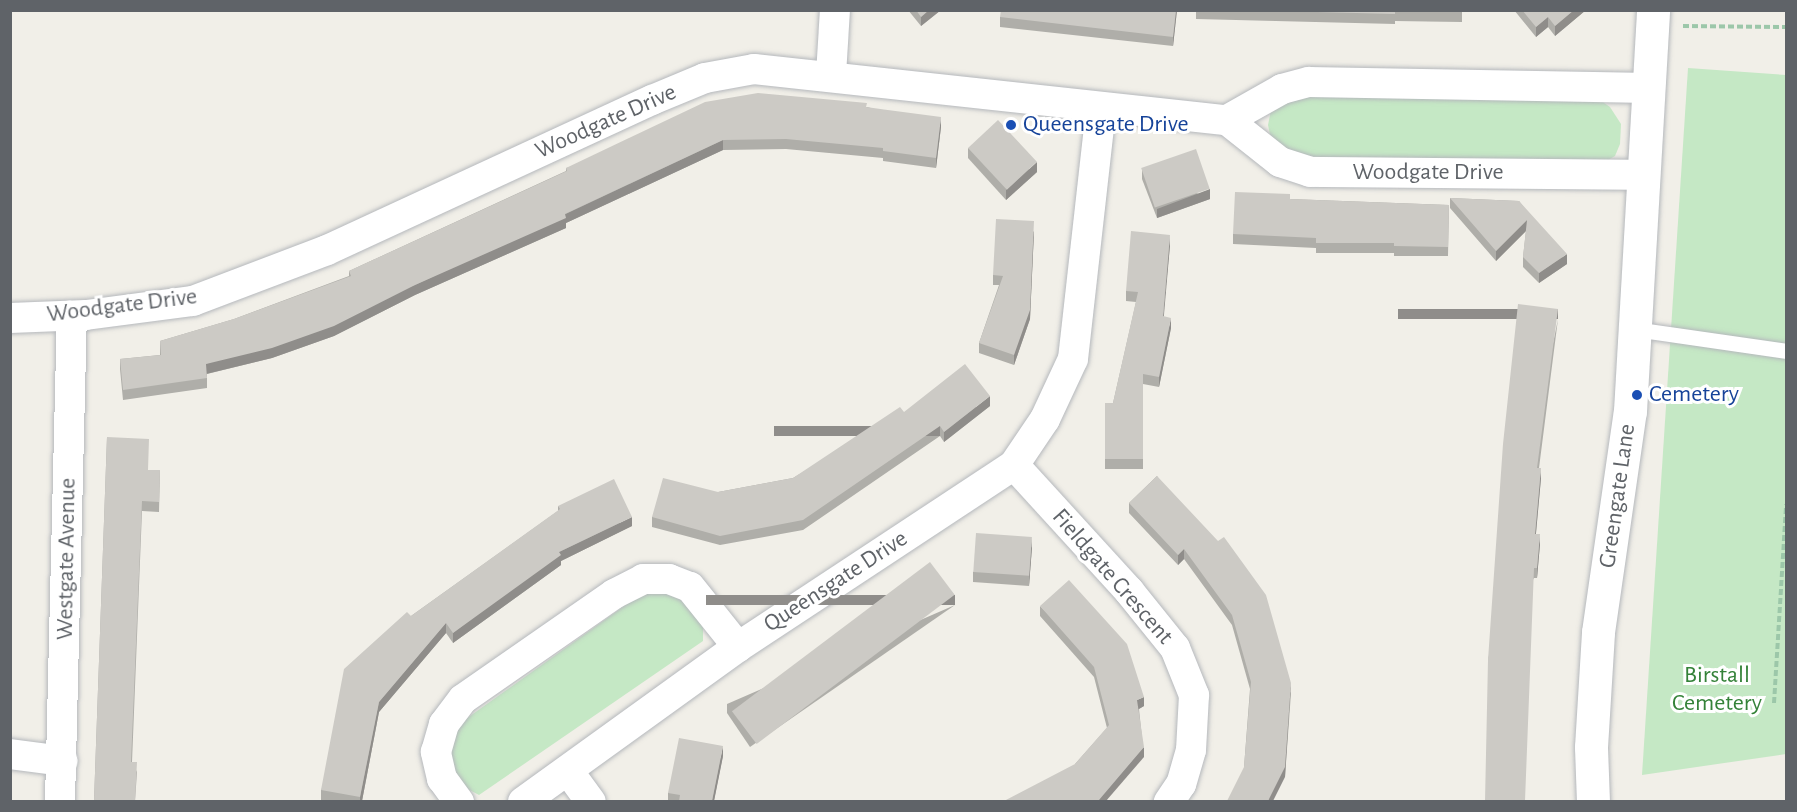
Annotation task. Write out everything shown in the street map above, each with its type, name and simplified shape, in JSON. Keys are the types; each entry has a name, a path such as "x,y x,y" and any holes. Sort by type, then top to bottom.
{"street":[{"path":"831,75 836,10"},
{"name":"Greengate Lane","path":"1593,801 1591,747 1598,632 1630,411 1646,175 1653,18"},
{"name":"Woodgate Drive","path":"10,318 72,316 193,301 327,250 705,78 754,69 831,75 1101,109 1227,120 1280,162 1310,172 1646,175"},
{"path":"1227,120 1282,89 1310,82 1650,88"},
{"name":"Queensgate Drive","path":"523,801 569,772 738,647 1014,465 1045,419 1073,359 1101,109"},
{"name":"Westgate Avenue","path":"60,801 63,761 72,316"},
{"name":"Fieldgate Crescent","path":"1014,465 1130,591 1175,648 1194,695 1191,750 1181,784 1169,801"},
{"name":"Queensgate Drive","path":"459,801 442,779 436,752 444,724 463,699 614,594 643,579 669,579 690,587 738,647"},
{"path":"10,754 63,761"},
{"path":"569,772 591,801"}],"lane":[{"path":"1634,329 1786,351"}],"path":[{"path":"1653,18 1786,27"},
{"path":"1774,703 1784,587 1786,504"}],"green space":[{"name":"Birstall Cemetery","path":"1688,68 1786,75 1786,754 1642,775"},
{"path":"1313,93 1594,96 1610,107 1621,124 1620,144 1615,156 1594,168 1306,162 1272,144 1268,125 1271,110 1284,98"},
{"path":"655,591 675,591 703,624 703,641 479,795 458,784 447,748 456,726 634,599"}],"building":[{"path":"916,10 929,10 921,17"},
{"path":"1001,10 1176,10 1173,37 1000,17"},
{"path":"1239,10 1462,10 1462,12 1395,11 1395,14"},
{"path":"1522,10 1574,10 1555,26 1548,17 1536,27"},
{"path":"758,93 867,103 866,107 941,117 936,158 883,151 883,148 786,139 723,140 565,214 566,218 415,285 334,326 272,348 206,364 207,378 123,390 120,359 161,355 160,341 234,319 351,276 349,271 567,171 566,168 705,102"},
{"path":"998,120 1037,162 1007,190 968,148"},
{"path":"1196,149 1210,189 1155,208 1141,168"},
{"path":"1235,192 1290,194 1290,199 1449,205 1448,247 1394,246 1394,243 1316,243 1316,238 1233,234"},
{"path":"1450,198 1519,201 1567,254 1539,273 1523,257 1527,220 1496,251"},
{"path":"996,219 1034,221 1030,310 1014,355 979,343 1003,276 993,275"},
{"path":"1131,231 1170,235 1163,316 1171,318 1159,377 1143,374 1143,459 1105,459 1105,403 1113,403 1138,292 1126,291"},
{"path":"1518,304 1558,309 1537,468 1541,468 1535,534 1540,534 1537,568 1534,568 1525,801 1485,801 1488,660 1503,444"},
{"path":"965,364 990,396 944,432 940,426 803,520 720,536 652,517 663,478 718,492 793,478 900,407 904,412"},
{"path":"107,437 149,439 148,470 160,470 159,502 142,501 131,762 137,762 135,801 94,801"},
{"path":"1157,476 1218,541 1224,537 1266,595 1291,683 1285,767 1268,801 1227,801 1244,767 1251,682 1232,615 1184,549 1178,555 1129,503"},
{"path":"614,479 632,517 559,552 561,555 453,633 446,623 379,702 360,797 321,790 344,669 407,612 411,616 560,509 558,506"},
{"path":"976,533 1032,537 1029,576 973,572"},
{"path":"930,562 955,595 757,744 732,711"},
{"path":"1069,580 1127,644 1144,697 1137,700 1144,747 1099,800 1004,801 1075,764 1109,725 1094,667 1040,606"},
{"path":"679,738 723,746 712,801 679,801 680,795 668,793"}],"place":[{"name":"Queensgate Drive","path":"1011,125"},
{"name":"Cemetery","path":"1637,395"}]}
